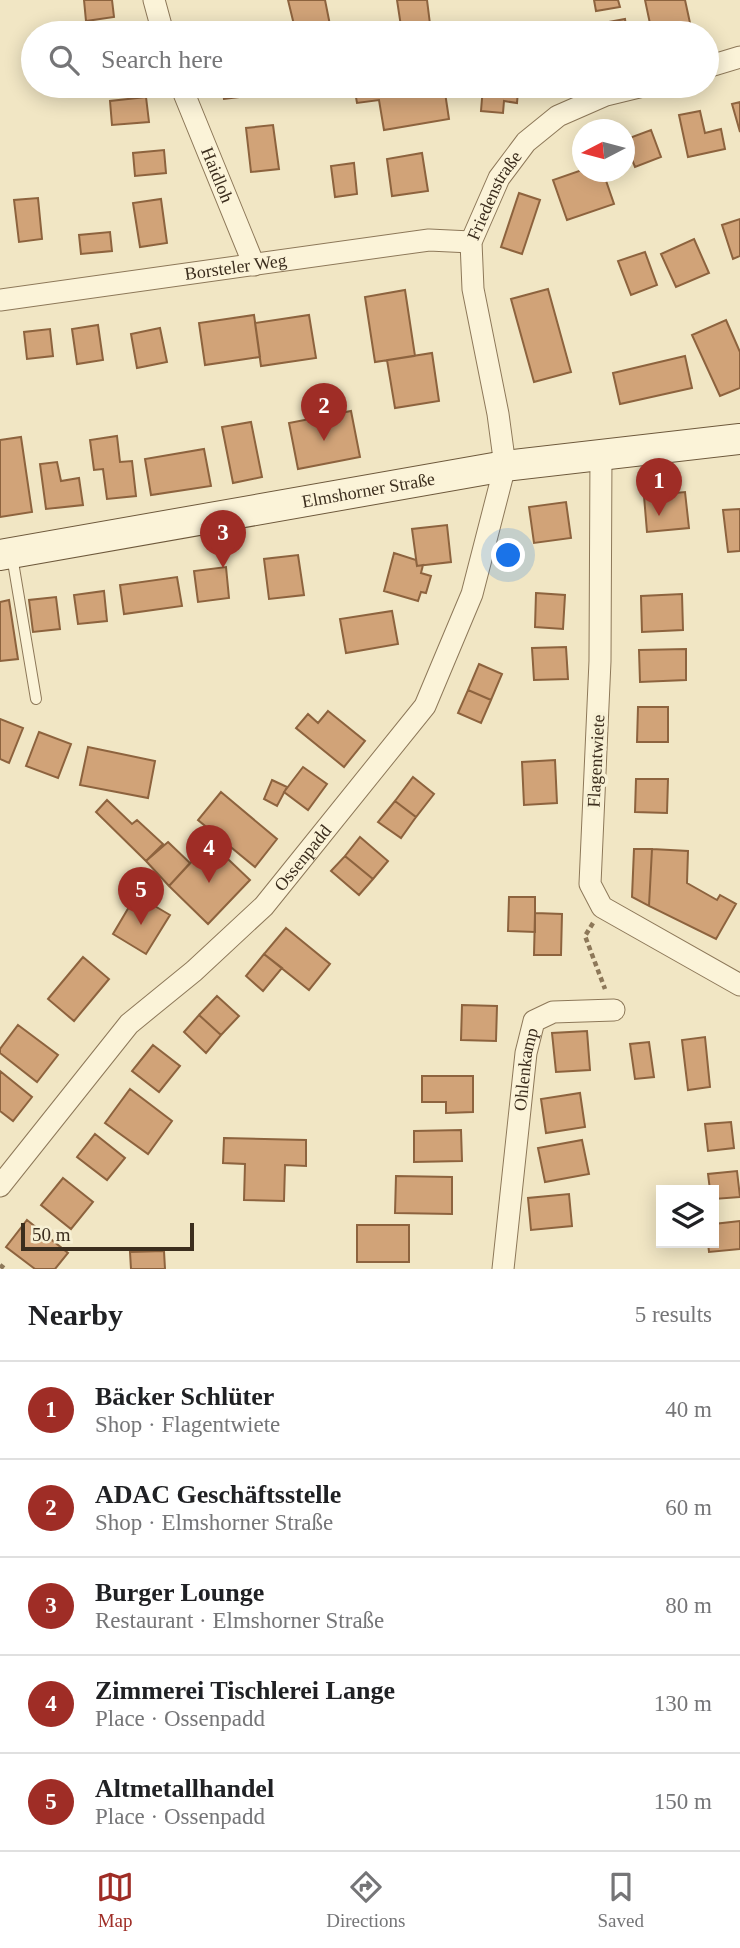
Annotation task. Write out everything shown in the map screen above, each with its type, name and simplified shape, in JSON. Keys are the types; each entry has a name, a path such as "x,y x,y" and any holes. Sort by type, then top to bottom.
{"main road":[{"name":"Elmshorner Straße","path":"6,554 505,467 740,439"}],"street":[{"path":"154,0 160,21"},
{"path":"719,63 740,57"},
{"name":"Haidloh","path":"186,98 254,265"},
{"name":"Friedenstraße","path":"505,467 498,414 473,289 471,242 499,178 526,142 558,116 600,98"},
{"name":"Borsteler Weg","path":"0,300 429,240 471,242"},
{"name":"Flagentwiete","path":"601,454 600,661 590,884 602,907"},
{"name":"Ossenpadd","path":"0,1186 129,1024 194,971 264,906 425,706 472,594 505,467"},
{"path":"602,907 740,985"},
{"name":"Ohlenkamp","path":"503,1269 526,1053 534,1021 553,1012 614,1010"}],"lane":[{"path":"6,554 36,699"}],"path":[{"path":"602,907 585,936 614,1010"},
{"path":"0,1265 5,1269"}],"building":[{"path":"84,0 112,0 114,17 86,21"},
{"path":"288,0 325,0 329,21 293,21"},
{"path":"397,0 427,0 430,21 400,21"},
{"path":"594,0 618,0 620,7 596,11"},
{"path":"645,0 685,0 690,21 649,21"},
{"path":"146,98 149,122 112,125 110,101"},
{"path":"356,98 446,98 449,119 384,130 379,100 357,103"},
{"path":"482,98 517,98 517,103 504,101 503,113 481,111"},
{"path":"740,102 740,132 732,104"},
{"path":"700,111 705,133 721,129 725,149 688,157 679,115"},
{"path":"273,125 279,169 251,172 246,128"},
{"path":"651,130 661,157 635,167 635,136"},
{"path":"164,150 166,173 135,176 133,153"},
{"path":"422,153 428,191 392,196 387,159"},
{"path":"354,163 357,194 335,197 331,166"},
{"path":"572,173 572,182 606,182 614,204 567,220 553,180"},
{"path":"519,193 540,200 522,254 501,247"},
{"path":"38,198 42,239 19,242 14,200"},
{"path":"161,199 167,243 140,247 133,203"},
{"path":"740,219 740,256 733,259 722,225"},
{"path":"110,232 112,251 81,254 79,235"},
{"path":"694,239 709,273 676,287 661,254"},
{"path":"645,252 657,285 631,295 618,261"},
{"path":"548,289 571,372 534,382 511,299"},
{"path":"405,290 415,356 375,362 365,297"},
{"path":"254,315 260,357 205,365 199,323"},
{"path":"309,315 316,358 261,366 255,323"},
{"path":"726,320 740,352 740,388 720,396 692,335"},
{"path":"98,325 103,360 77,364 72,329"},
{"path":"160,328 167,362 137,368 131,334"},
{"path":"50,329 53,356 27,359 24,332"},
{"path":"432,353 439,401 395,408 387,360"},
{"path":"685,356 692,388 620,404 613,373"},
{"path":"351,411 360,457 298,469 289,423"},
{"path":"251,422 262,477 233,483 222,427"},
{"path":"117,436 120,462 132,461 136,496 107,499 103,469 94,470 90,440"},
{"path":"21,437 32,512 0,517 0,440"},
{"path":"204,449 211,486 151,495 145,459"},
{"path":"57,462 61,481 79,478 83,505 46,509 40,464"},
{"path":"685,492 689,528 647,532 644,496"},
{"path":"566,502 571,538 534,543 529,507"},
{"path":"740,509 740,551 728,552 723,510"},
{"path":"447,525 451,562 417,566 412,529"},
{"path":"394,553 416,560 417,566 423,565 421,573 431,576 426,593 421,592 418,601 384,591"},
{"path":"298,555 304,595 269,599 264,559"},
{"path":"226,567 229,598 198,602 194,571"},
{"path":"177,577 182,606 124,614 120,585"},
{"path":"104,591 107,621 78,624 74,595"},
{"path":"536,593 565,595 563,629 535,627"},
{"path":"682,594 683,630 642,632 641,596"},
{"path":"56,597 60,629 33,632 29,600"},
{"path":"9,600 18,659 0,661 0,602"},
{"path":"392,611 398,644 346,653 340,619"},
{"path":"566,647 568,679 534,680 532,648"},
{"path":"686,649 686,680 640,682 639,650"},
{"path":"479,664 502,674 491,700 468,690"},
{"path":"468,690 491,700 481,723 458,713"},
{"path":"638,707 668,707 668,742 637,742"},
{"path":"328,711 365,741 344,767 296,728 308,714 318,723"},
{"path":"0,719 23,728 9,763 0,759"},
{"path":"39,732 71,744 58,778 26,766"},
{"path":"88,747 155,761 148,798 80,785"},
{"path":"555,760 557,803 524,805 522,762"},
{"path":"303,767 327,784 308,810 284,792"},
{"path":"413,777 434,794 416,817 395,801"},
{"path":"636,779 668,779 667,813 635,812"},
{"path":"272,780 287,787 277,806 264,799"},
{"path":"221,792 277,839 255,867 198,820"},
{"path":"107,800 132,824 137,820 163,844 146,861 96,812"},
{"path":"395,801 416,817 401,838 378,822"},
{"path":"360,837 388,861 373,879 345,856"},
{"path":"168,842 190,863 169,886 146,861"},
{"path":"210,842 250,880 208,924 169,886"},
{"path":"634,849 652,849 649,906 632,897"},
{"path":"652,849 688,851 687,883 717,900 720,895 736,904 716,939 649,906"},
{"path":"345,856 373,879 359,895 331,871"},
{"path":"136,895 170,915 146,954 113,934"},
{"path":"509,897 535,897 535,932 508,931"},
{"path":"535,913 562,914 561,955 534,955"},
{"path":"286,928 330,964 309,990 264,954"},
{"path":"264,954 282,968 263,991 246,976"},
{"path":"83,957 109,979 74,1021 48,999"},
{"path":"217,996 239,1016 221,1035 199,1015"},
{"path":"462,1005 497,1006 496,1041 461,1040"},
{"path":"199,1015 221,1035 206,1053 184,1032"},
{"path":"18,1025 58,1055 37,1082 0,1053 0,1049"},
{"path":"587,1031 590,1070 556,1072 552,1033"},
{"path":"705,1037 710,1087 688,1090 682,1040"},
{"path":"649,1042 654,1077 635,1079 630,1044"},
{"path":"153,1045 180,1066 159,1092 132,1071"},
{"path":"0,1071 32,1097 13,1121 0,1111"},
{"path":"422,1076 473,1076 473,1112 446,1113 446,1102 422,1102"},
{"path":"130,1089 172,1121 148,1154 105,1123"},
{"path":"580,1093 585,1127 546,1133 541,1099"},
{"path":"731,1122 734,1148 708,1151 705,1124"},
{"path":"461,1130 462,1161 414,1162 414,1131"},
{"path":"95,1134 125,1158 107,1180 77,1157"},
{"path":"224,1138 306,1140 306,1166 285,1165 284,1201 244,1200 245,1164 223,1163"},
{"path":"582,1140 589,1174 545,1182 538,1148"},
{"path":"737,1171 740,1197 719,1199 719,1185 709,1185 708,1174"},
{"path":"396,1176 452,1177 452,1214 395,1213"},
{"path":"63,1178 93,1202 71,1229 41,1205"},
{"path":"569,1194 572,1226 531,1230 528,1198"},
{"path":"27,1220 68,1253 55,1269 35,1269 6,1247"},
{"path":"740,1221 740,1249 709,1252 709,1248 719,1248 719,1223"},
{"path":"357,1225 409,1225 409,1262 357,1262"},
{"path":"164,1251 165,1269 131,1269 130,1252"}],"place":[{"name":"ADAC Geschäftsstelle","path":"324,441"},
{"name":"Bäcker Schlüter","path":"659,516"},
{"name":"Burger Lounge","path":"223,568"},
{"name":"Zimmerei Tischlerei Lange","path":"209,883"},
{"name":"Altmetallhandel","path":"141,925"}]}
